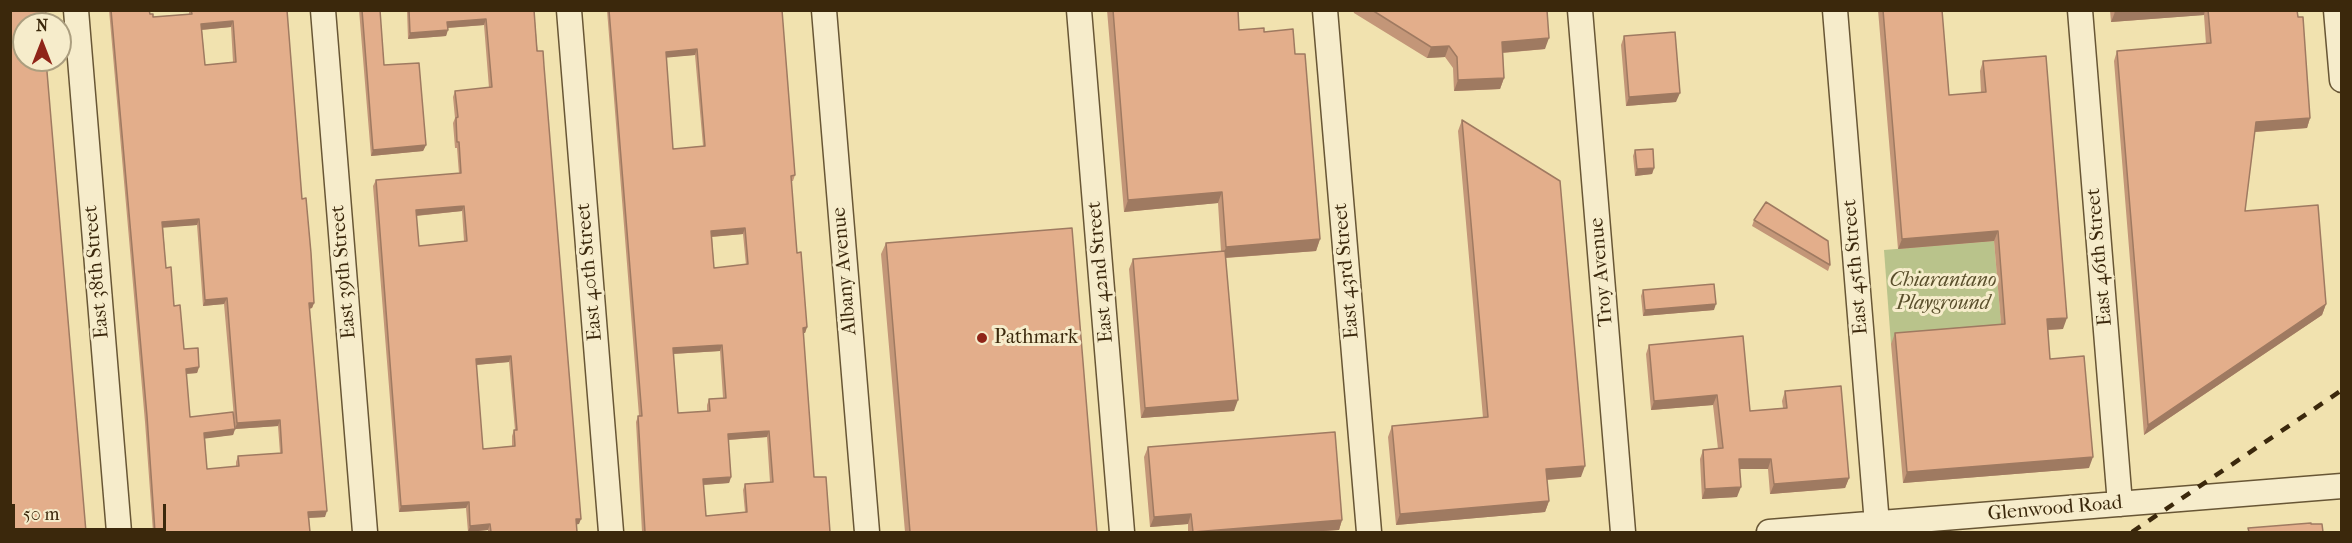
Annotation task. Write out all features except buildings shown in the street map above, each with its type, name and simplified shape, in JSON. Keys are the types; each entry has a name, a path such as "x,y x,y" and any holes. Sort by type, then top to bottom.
{"street":[{"name":"East 38th Street","path":"76,10 118,532"},
{"name":"East 39th Street","path":"323,10 365,532"},
{"name":"East 40th Street","path":"569,10 611,532"},
{"name":"Albany Avenue","path":"824,10 867,532"},
{"name":"East 42nd Street","path":"1079,10 1122,532"},
{"name":"East 43rd Street","path":"1325,10 1369,532"},
{"name":"Troy Avenue","path":"1580,10 1623,532"},
{"name":"East 45th Street","path":"1835,10 1877,524"},
{"name":"East 46th Street","path":"2080,10 2120,504"},
{"path":"2336,10 2342,80"},
{"name":"Glenwood Road","path":"1769,532 2342,486"}],"green space":[{"name":"Chiarantano Playground","path":"1994,241 2002,335 1891,344 1884,250"}],"railway":[{"path":"2132,532 2342,390"}],"place":[{"name":"Pathmark","path":"982,338"}]}
